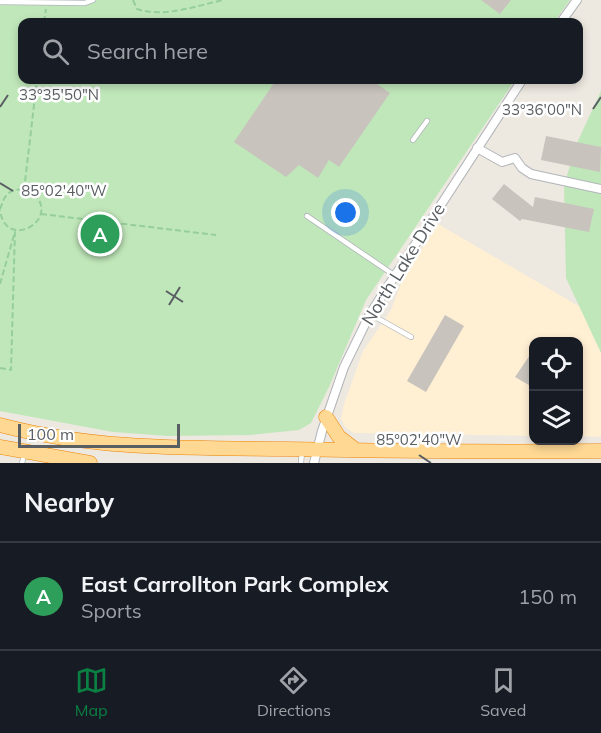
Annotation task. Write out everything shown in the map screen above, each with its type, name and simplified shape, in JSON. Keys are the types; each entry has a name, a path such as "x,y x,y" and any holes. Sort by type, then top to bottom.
{"highway":[{"path":"326,417 339,437 356,450"},
{"path":"0,425 65,438 130,446 308,456 356,450 601,452"},
{"path":"0,447 24,458 90,463"}],"street":[{"path":"564,18 577,0"},
{"name":"North Lake Drive","path":"308,456 326,417 344,367 370,314 519,84"},
{"path":"477,148 502,162 515,158 522,168 531,174 601,189"}],"lane":[{"path":"0,2 85,3 93,0"},
{"path":"413,140 427,121"},
{"path":"307,216 394,275"},
{"path":"370,314 411,337"}],"path":[{"path":"133,0 137,9 148,13 178,10 223,0"},
{"path":"44,18 46,3"},
{"path":"24,190 37,84"},
{"path":"0,209 5,196 17,189 30,191 35,195 41,207 41,214 34,225 15,230 4,222 0,209 1,202"},
{"path":"41,214 216,235"},
{"path":"0,285 15,230"},
{"path":"0,368 11,370 15,230"}],"shaded area":[{"path":"438,224 601,319 601,437 583,436 583,337 529,337 529,436 353,433 344,426 341,418 344,404 363,351 391,310 404,276"}],"green space":[{"path":"0,0 570,0 557,18 18,18 18,84 512,84 366,300 311,423 299,430 250,435 168,436 113,432 0,411"},
{"path":"601,91 601,353 566,278 564,186 576,145"}],"building":[{"path":"481,0 511,0 500,14"},
{"path":"273,84 377,84 390,93 339,167 329,160 318,178 299,165 286,177 234,142"},
{"path":"546,136 601,147 600,172 541,160"},
{"path":"504,184 533,207 535,197 594,209 589,232 522,219 520,221 492,199"},
{"path":"445,315 464,326 426,392 407,381"},
{"path":"529,356 529,385 515,377"}],"place":[{"name":"East Carrollton Park Complex","path":"100,234"}]}
